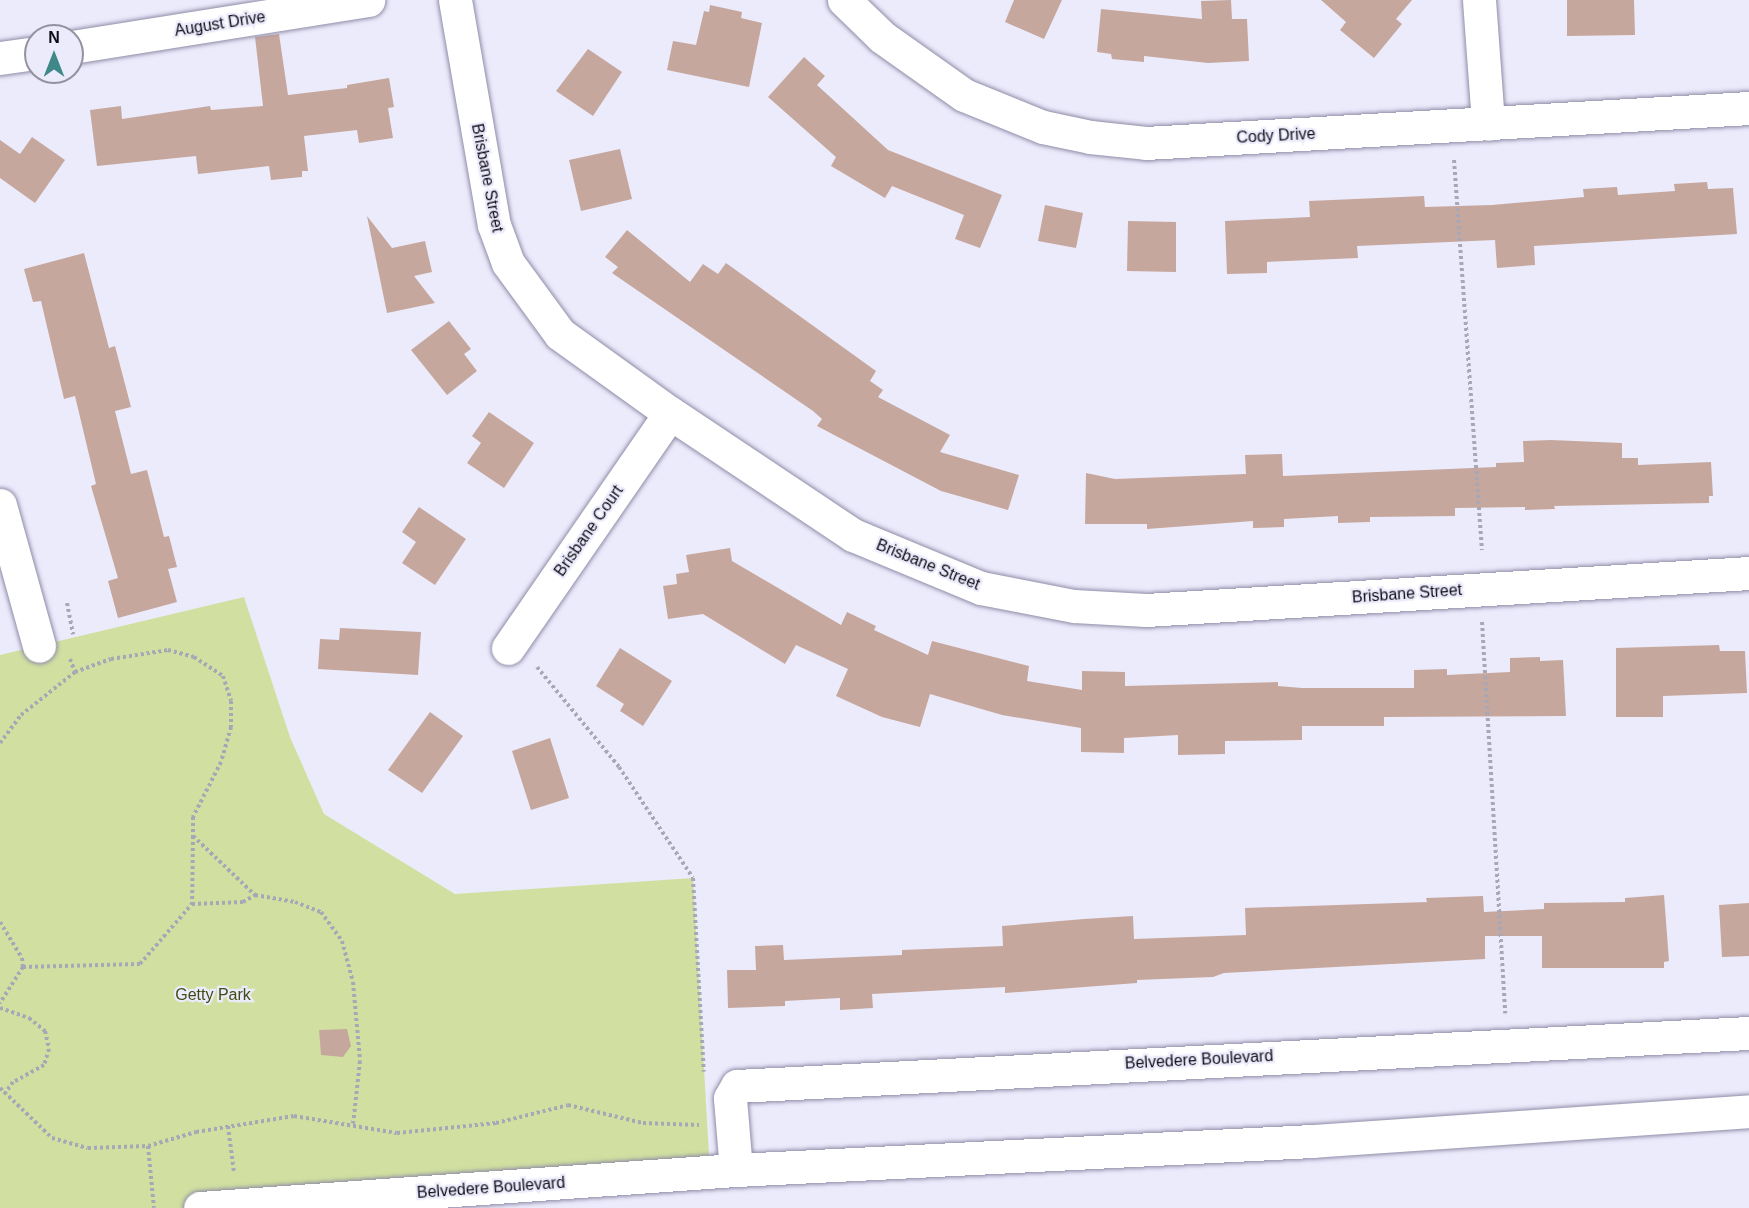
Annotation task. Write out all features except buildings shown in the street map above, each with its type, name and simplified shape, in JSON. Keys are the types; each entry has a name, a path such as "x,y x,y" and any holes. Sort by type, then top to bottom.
{"street":[{"name":"August Drive","path":"84,45 368,0"},
{"name":"Brisbane Street","path":"455,0 494,225 508,263 560,334 670,413 853,535 981,588 1074,606 1146,610 1749,573"},
{"name":"Cody Drive","path":"844,0 882,37 964,95 1043,127 1090,137 1146,143 1749,108"},
{"path":"1479,0 1488,124"},
{"path":"0,58 24,55"},
{"name":"Brisbane Court","path":"508,648 670,413"},
{"path":"0,505 39,646"},
{"name":"Belvedere Boulevard","path":"736,1170 730,1098 737,1086 1504,1044 1749,1033"},
{"name":"Belvedere Boulevard","path":"200,1208 243,1199 736,1170 1312,1141 1749,1111"}],"path":[{"path":"1454,159 1482,550"},
{"path":"1482,622 1504,1044"},
{"path":"508,648 537,667 619,767 693,878 705,1084"},
{"path":"0,743 21,715 75,672 111,659 168,650 194,657 223,676 231,701 231,727 221,762 194,817 192,904 140,964 23,967"},
{"path":"193,836 255,896"},
{"path":"192,904 243,902 255,896 295,902 321,912 342,941 353,982 360,1061 353,1124"},
{"path":"0,922 22,958 23,967 0,1003"},
{"path":"0,1008 29,1018 45,1030 49,1048 44,1065 14,1082 5,1093"},
{"path":"0,1088 52,1138 88,1148 148,1146 228,1126 294,1116 406,1132 496,1123 568,1105 644,1123 707,1126"},
{"path":"228,1126 243,1199"},
{"path":"148,1146 154,1208"}],"green space":[{"name":"Getty Park","path":"244,597 290,737 324,814 455,894 693,878 710,1172 199,1208 0,1208 0,655"}]}
